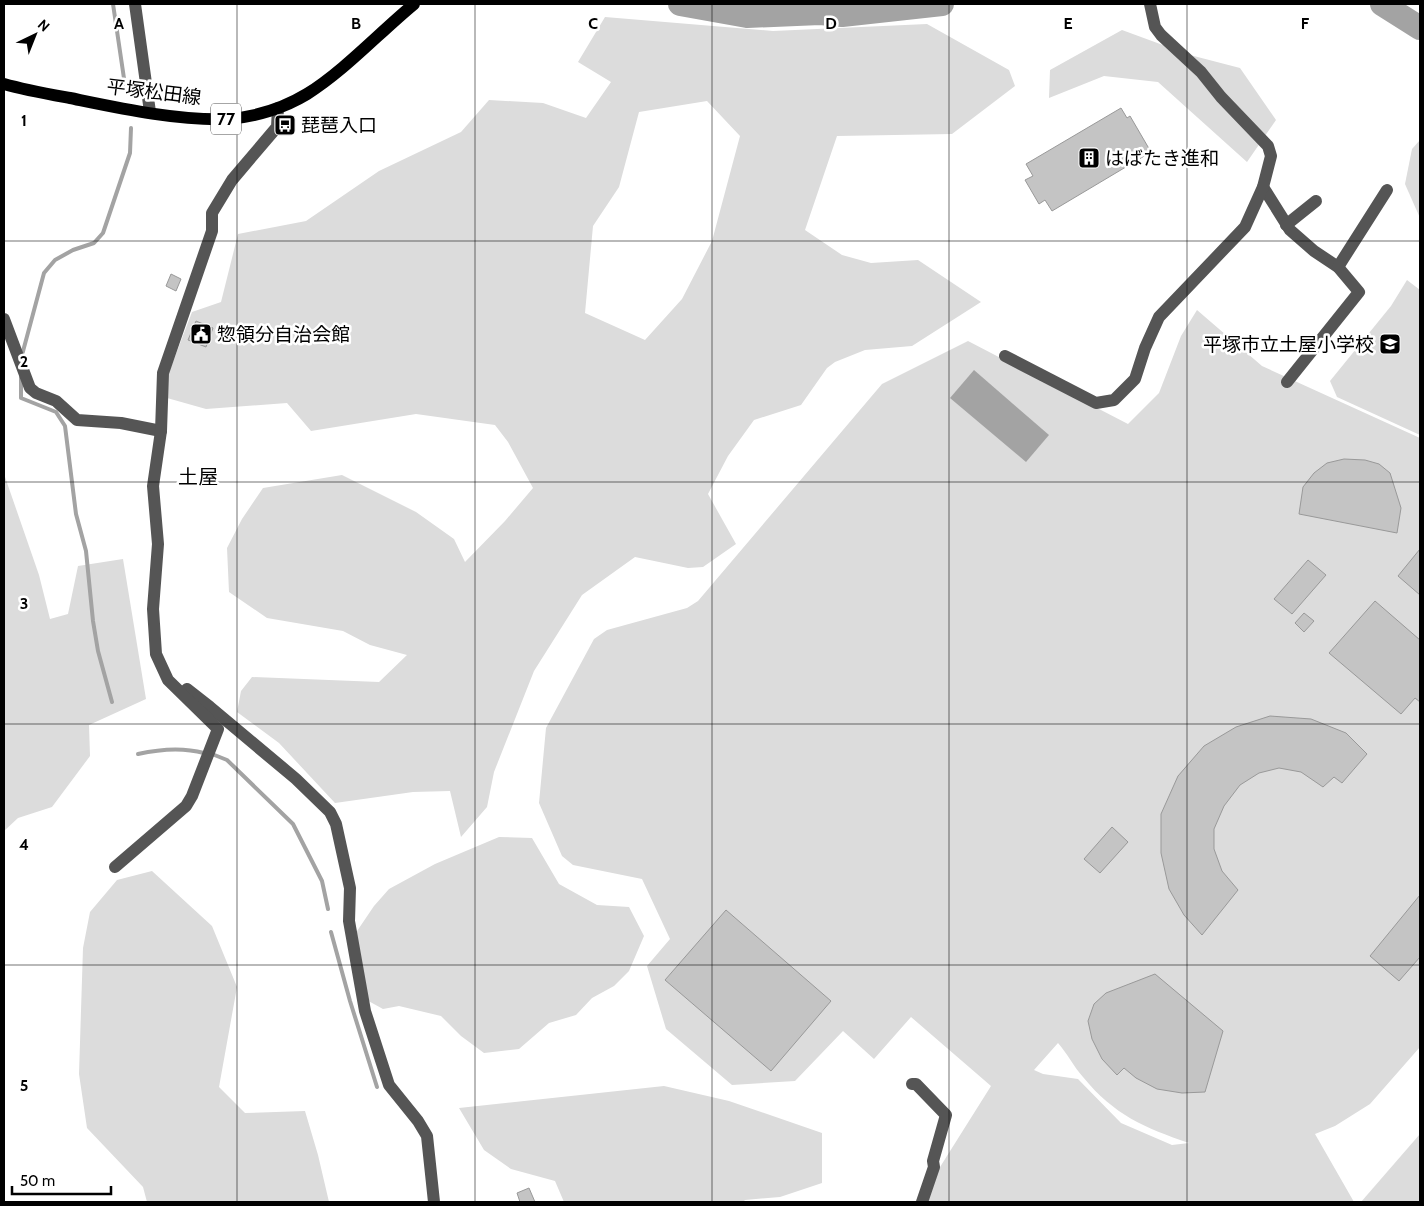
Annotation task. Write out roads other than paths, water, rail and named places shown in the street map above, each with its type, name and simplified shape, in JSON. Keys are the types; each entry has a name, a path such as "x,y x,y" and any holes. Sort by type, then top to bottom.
{"main road":[{"name":"平塚松田線","path":"4,84 118,108 184,117 228,119 258,114 278,108 307,94 330,78 413,4"}],"street":[{"path":"135,4 150,112"},
{"path":"1005,356 1096,403 1114,400 1135,379 1145,348 1159,317 1245,227 1263,187 1271,156 1268,146 1221,97 1202,72 1162,35 1156,27 1150,4"},
{"path":"115,867 186,806 192,796 218,729 168,680 156,654 153,609 158,544 153,486 161,431 164,373 212,231 212,213 232,180 277,127 278,108"},
{"path":"1263,187 1290,230 1314,251 1338,267 1359,292 1287,382"},
{"path":"1338,267 1386,190"},
{"path":"1286,225 1316,201"},
{"path":"4,319 30,388 36,393 56,401 77,420 121,423 161,431"},
{"path":"160,663 184,688 210,707 296,779 330,812 336,824 350,888 349,921 365,1011 389,1085 418,1121 427,1136 434,1202"},
{"path":"912,1084 916,1084 946,1115 933,1161 934,1168 922,1202"}],"waterway":[{"path":"113,4 126,92"},
{"path":"680,4 747,16 820,13 842,15 942,4"},
{"path":"1382,4 1420,28"},
{"path":"22,355 44,273 55,260 73,250 94,243 103,233 130,153 131,128"},
{"path":"21,377 21,398 56,412 65,426 76,514 86,551 98,651 112,702"},
{"path":"138,754 171,749 204,753"},
{"path":"212,754 227,760 293,824 322,881 328,909"},
{"path":"331,932 377,1087"}],"place":[{"name":"琵琶入口","path":"285,125"},
{"name":"はばたき進和","path":"1089,158"},
{"name":"惣領分自治会館","path":"201,334"},
{"name":"平塚市立土屋小学校","path":"1390,344"}],"district":[{"name":"土屋","path":"198,477"}]}
